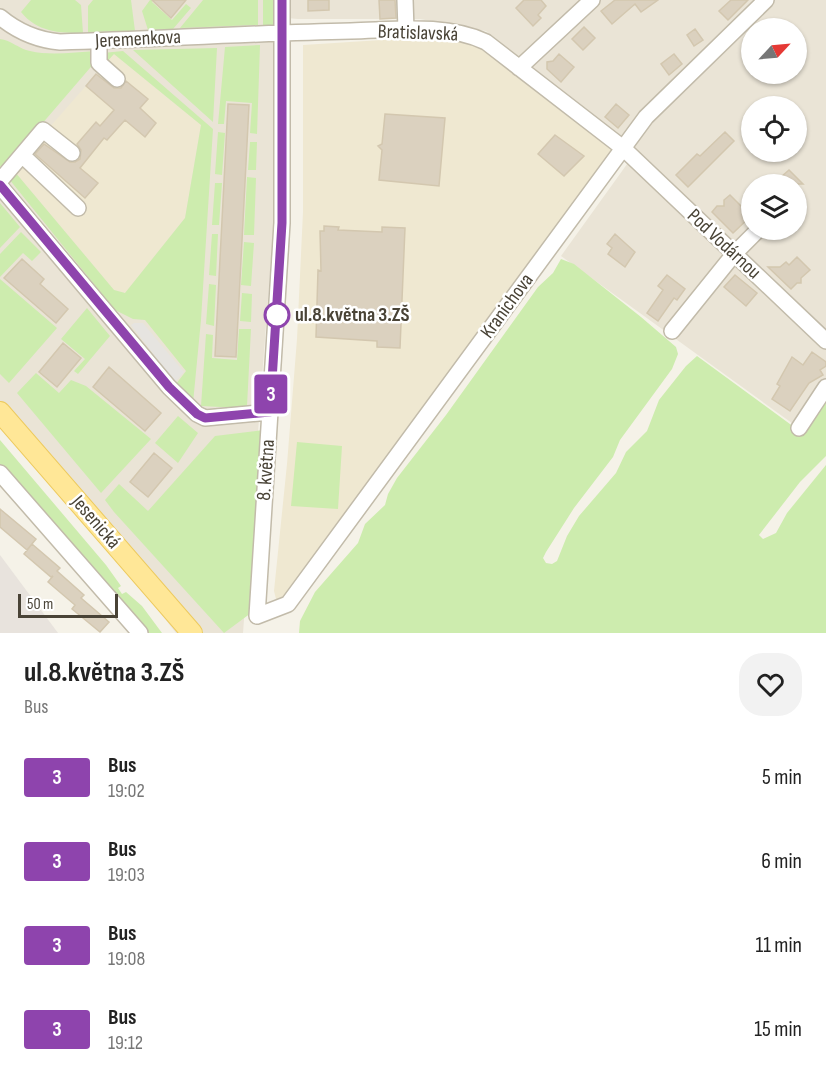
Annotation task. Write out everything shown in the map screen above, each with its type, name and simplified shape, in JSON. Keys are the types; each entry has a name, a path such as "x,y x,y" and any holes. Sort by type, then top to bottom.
{"main road":[{"name":"Jesenická","path":"0,412 192,633"}],"street":[{"name":"8. května","path":"257,616 282,223 282,0"},
{"path":"405,0 406,30"},
{"path":"519,68 592,0"},
{"name":"Kranichova","path":"257,616 288,604 646,117 766,0"},
{"name":"Jeremenkova","path":"1,20 42,41 99,41 283,32"},
{"name":"Bratislavská","path":"283,32 406,30 458,32 473,36 486,42 623,148"},
{"path":"99,41 99,63 117,79"},
{"path":"0,181 43,130 72,153"},
{"name":"Pod Vodárnou","path":"623,148 826,341"},
{"path":"22,154 78,208"},
{"path":"0,186 169,387 197,414 205,418 270,412"},
{"path":"672,331 748,240"},
{"path":"799,428 826,387"},
{"path":"0,473 140,633"}],"shaded area":[{"path":"0,0 826,0 826,392 796,426 561,256 635,153 486,31 420,19 275,17 274,218 243,633 176,633 0,408"},
{"path":"413,38 461,42 477,47 496,58 614,150 357,500 281,599 276,599 274,591 297,339 303,212 303,45"},
{"path":"114,54 201,125 185,218 125,293 114,290 15,172 48,129"},
{"path":"143,323 184,372 175,382 131,325"},
{"path":"0,555 58,633 0,633"}],"green space":[{"path":"31,0 75,0 81,5 83,33 57,32 34,24 21,12"},
{"path":"93,0 131,0 135,31 88,32 88,6"},
{"path":"150,0 154,0 152,2 172,20 186,4 191,8 173,29 148,30 142,11"},
{"path":"203,0 258,0 258,25 180,28"},
{"path":"263,0 273,0 274,25 263,25"},
{"path":"0,39 26,50 46,53 96,51 96,61 4,168 0,166"},
{"path":"260,45 257,134 250,133 252,103 226,101 224,124 218,124 225,47"},
{"path":"217,48 213,122 133,50"},
{"path":"123,51 213,129 201,320 193,403 176,384 186,371 145,320 133,319 115,310 9,179 15,172 114,290 125,293 185,218 201,125 114,54 104,65 103,53"},
{"path":"218,132 225,133 222,175 215,174"},
{"path":"250,142 257,142 256,170 248,170"},
{"path":"247,177 256,178 254,235 244,235"},
{"path":"215,183 222,183 219,225 212,225"},
{"path":"0,203 20,227 0,248"},
{"path":"21,232 41,252 32,261 23,253 0,277 0,254"},
{"path":"212,234 218,234 216,276 209,275"},
{"path":"244,242 254,243 251,286 241,285"},
{"path":"561,259 574,264 641,317 676,347 678,354 672,369 620,440 613,457 574,508 546,552 543,558 546,563 552,564 557,561 567,536 579,516 616,473 626,452 647,431 659,400 697,356 794,427 826,400 826,456 800,482 759,535 763,539 776,533 787,513 826,465 826,633 299,633 300,621 315,592 358,543 365,524 385,505 397,478 446,415 538,287 553,273"},
{"path":"0,279 57,328 9,383 0,374"},
{"path":"209,284 216,285 214,326 206,324"},
{"path":"242,293 252,294 251,322 240,321"},
{"path":"87,308 110,336 78,374 74,371 85,359 61,339"},
{"path":"239,329 251,329 247,406 241,408 201,406 206,334 213,335 212,358 237,360"},
{"path":"36,373 59,393 71,380 86,386 151,439 101,493 17,393"},
{"path":"178,416 198,433 178,463 155,443"},
{"path":"263,430 251,613 224,633 105,500 119,484 148,511 215,436"},
{"path":"0,440 106,565 121,586 118,588 122,594 126,592 142,606 162,633 144,633 0,467"},
{"path":"297,442 342,446 338,509 291,506"}],"building":[{"path":"152,0 186,0 171,18"},
{"path":"308,0 329,0 329,10 308,11"},
{"path":"379,0 395,0 396,18 380,19"},
{"path":"524,0 541,0 546,6 538,15 541,18 533,26 516,8"},
{"path":"615,0 658,0 641,12 635,4 612,24 601,11"},
{"path":"731,0 748,0 728,20 719,11"},
{"path":"584,27 595,38 583,50 572,39"},
{"path":"695,29 703,40 694,46 687,35"},
{"path":"559,54 574,67 561,82 547,69 547,62 553,61"},
{"path":"674,54 682,64 669,75 661,64"},
{"path":"96,74 114,88 121,88 126,81 148,99 140,108 156,123 145,137 125,120 107,140 104,138 80,168 98,183 85,198 35,154 44,144 70,162 80,159 81,150 77,144 96,122 100,126 114,110 86,86"},
{"path":"228,104 249,105 236,357 215,356"},
{"path":"616,104 629,115 618,128 605,117"},
{"path":"385,114 445,118 439,186 379,180 382,150 378,146 382,144"},
{"path":"725,132 734,141 688,187 676,175 697,154 700,156"},
{"path":"555,135 584,156 564,176 538,154"},
{"path":"730,195 741,206 741,225 733,233 712,212 717,206 724,206 724,200"},
{"path":"324,226 339,227 338,230 382,232 382,227 405,228 400,348 377,347 377,341 316,337 318,270 321,271 320,231 324,231"},
{"path":"615,234 635,252 625,267 608,254 612,248 607,244"},
{"path":"797,257 810,270 801,278 801,283 797,283 791,289 768,267 780,267 786,262 789,265"},
{"path":"22,259 44,279 40,284 68,309 56,323 4,278"},
{"path":"667,275 685,289 677,300 674,298 658,321 647,313 663,290 658,286"},
{"path":"735,275 757,293 746,306 724,287"},
{"path":"63,343 81,358 57,387 39,372"},
{"path":"812,352 826,362 826,366 820,370 823,375 809,383 790,411 772,399 780,386 777,384 792,357 803,365"},
{"path":"109,367 161,413 145,431 93,387"},
{"path":"154,453 172,468 148,497 130,482"},
{"path":"0,509 36,539 27,550 0,527"},
{"path":"32,544 60,568 57,571 84,595 81,598 109,622 100,632 72,609 75,605 48,582 53,576 51,577 24,554"}],"bus line":[{"name":"3","path":"0,185 169,387 197,414 205,418 270,412 282,223 282,0"}],"place":[{"name":"ul.8.května 3.ZŠ","path":"277,315"}]}
